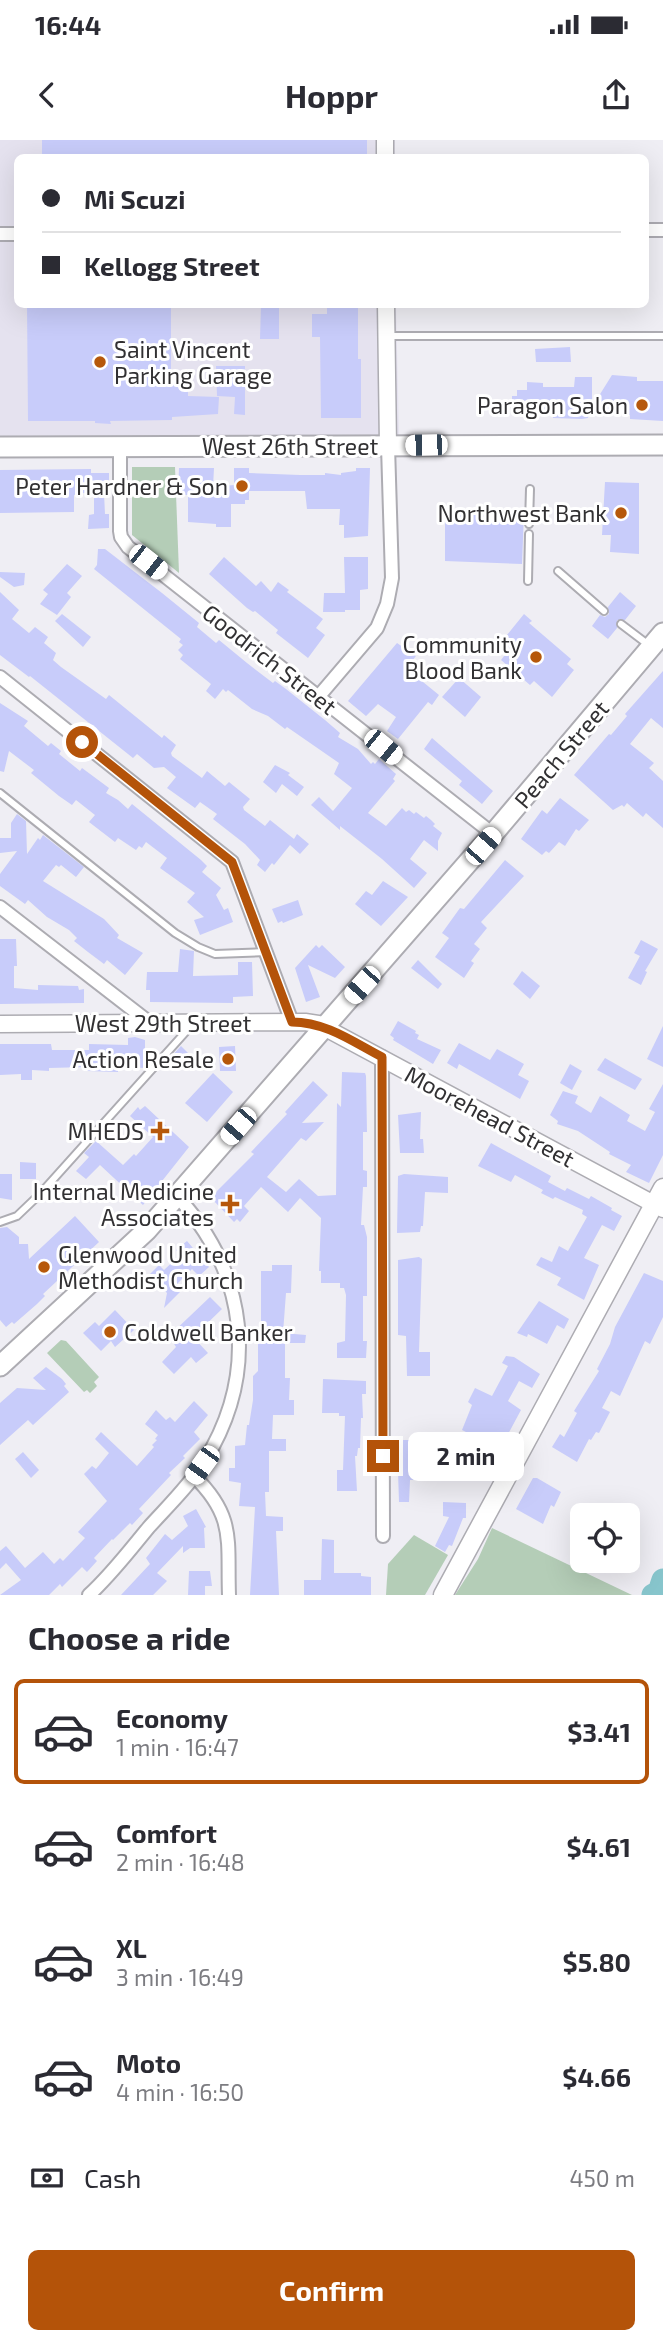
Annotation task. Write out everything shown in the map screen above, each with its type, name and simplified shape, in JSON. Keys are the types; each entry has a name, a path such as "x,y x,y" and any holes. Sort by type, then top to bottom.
{"main road":[{"name":"West 26th Street","path":"0,447 663,445"},
{"name":"Peach Street","path":"0,1366 132,1245 177,1196 493,834 657,640"},
{"path":"443,1595 659,1207 663,1188"}],"street":[{"path":"318,696 377,628 391,592 386,308"},
{"name":"Goodrich Street","path":"120,447 120,531 124,542 493,834"},
{"path":"0,677 226,856 236,869 292,1022"},
{"path":"0,906 150,1023"},
{"name":"West 29th Street","path":"0,1024 292,1022 325,1027"},
{"name":"Moorehead Street","path":"325,1027 659,1207"},
{"path":"382,1057 383,1536"},
{"path":"89,1595 194,1476 210,1451 226,1416 237,1378 239,1340 231,1288 223,1264 177,1196"},
{"path":"194,1476 215,1497 224,1516 227,1530 229,1595"}],"lane":[{"path":"386,336 663,336"},
{"path":"529,524 530,489"},
{"path":"528,581 529,534"},
{"path":"558,571 604,611"},
{"path":"621,624 657,640"},
{"path":"0,793 175,933 198,947 218,955 266,952"},
{"path":"0,1223 17,1216 67,1165 194,1023"}],"shaded area":[{"path":"0,140 395,140 395,154 14,154 14,308 396,308 399,435 0,436"}],"green space":[{"path":"132,467 175,467 179,573 132,535"},
{"path":"61,1340 66,1341 99,1377 94,1382 97,1386 90,1393 87,1390 84,1392 47,1353"},
{"path":"492,1528 570,1565 570,1573 586,1573 632,1595 455,1595 478,1559"},
{"path":"414,1535 448,1555 425,1595 386,1595 388,1564"}],"building":[{"path":"42,140 367,140 367,154 42,154"},
{"name":"Saint Vincent Parking Garage","path":"27,308 171,308 171,385 188,386 188,396 219,397 218,414 172,417 172,420 110,421 111,424 95,421 28,421"},
{"path":"261,308 279,308 279,339 260,339"},
{"path":"327,308 358,308 361,418 321,418 320,337 312,337 312,314 327,314"},
{"path":"570,347 571,362 536,362 535,349"},
{"path":"216,366 245,366 245,415 234,414 235,397 217,396"},
{"path":"612,375 637,377 637,381 663,381 663,421 630,419 630,415 607,414 589,414 588,418 582,419 553,418 552,410 512,408 512,396 517,396 517,390 527,390 527,382 543,383 543,387 574,387 575,377 592,377 592,407"},
{"path":"179,468 214,468 213,487 234,485 234,468 249,468 249,473 341,475 356,471 356,468 370,468 368,536 344,538 344,525 339,525 340,509 307,509 305,491 249,491 249,500 245,500 245,504 231,504 231,527 188,522 188,495 178,495"},
{"path":"91,469 91,473 109,473 109,493 104,493 109,528 88,529 89,515 94,514 94,491 74,495 74,512 0,513 0,470"},
{"path":"605,482 639,483 639,554 610,552 611,535 602,535"},
{"path":"448,510 524,513 522,564 445,561 445,514"},
{"path":"98,549 105,549 162,593 199,623 197,627 216,643 219,640 273,683 275,681 286,689 340,733 338,737 358,749 371,764 375,764 379,759 396,774 393,779 395,781 368,813 386,826 402,808 406,812 416,812 424,818 426,816 442,833 438,841 438,851 424,840 410,859 427,873 414,888 382,859 340,826 340,830 311,805 319,797 333,811 352,788 334,774 339,763 287,727 285,729 268,716 252,709 228,690 226,692 223,689 215,699 206,691 211,684 180,659 183,655 178,650 183,645 179,642 181,639 94,569 97,565"},
{"path":"224,557 256,586 261,581 271,592 278,582 323,619 316,628 325,635 308,658 209,574"},
{"path":"344,557 368,557 368,589 360,590 360,610 323,612 324,593 345,593"},
{"path":"67,564 82,576 67,593 71,597 57,615 40,604 48,594 43,590"},
{"path":"0,572 25,573 24,585 14,587 0,577"},
{"path":"0,592 19,610 12,619 29,633 35,627 48,637 44,643 56,653 53,660 61,667 106,699 109,695 162,738 164,735 176,745 172,756 202,778 207,771 225,786 229,782 250,799 243,807 244,810 265,826 270,820 294,839 297,834 309,844 300,854 290,845 265,872 257,865 260,860 245,844 213,819 217,814 200,802 195,808 167,788 176,777 164,767 154,768 137,754 133,758 0,655"},
{"path":"620,592 636,606 625,620 617,620 617,628 608,639 592,626 600,615 605,617 609,614 608,607"},
{"path":"62,614 91,637 83,647 55,621"},
{"path":"524,614 532,621 529,623 571,659 567,664 574,670 552,697 534,681 530,685 501,660 510,648 502,641"},
{"path":"397,643 416,656 412,661 415,664 412,668 426,677 423,682 439,695 432,705 428,702 398,739 387,731 396,717 378,704 366,716 348,701"},
{"path":"663,671 663,728 651,718 630,744 654,763 649,768 663,781 663,828 646,813 643,817 627,803 624,807 622,805 613,810 574,775 609,734 611,735 627,716 625,714"},
{"path":"459,678 481,697 465,717 442,697"},
{"path":"0,703 28,721 24,726 48,746 51,743 61,751 59,754 80,771 82,768 109,788 106,793 128,809 132,804 201,860 207,866 202,872 221,888 216,895 224,910 228,908 233,922 200,935 194,920 204,917 187,902 195,893 160,868 167,858 146,842 142,848 139,846 136,850 118,838 115,842 89,822 95,815 76,800 72,805 59,796 31,773 34,770 9,751 4,772 0,771"},
{"path":"432,738 493,791 482,804 459,785 462,781 424,749"},
{"path":"275,765 290,773 288,775 304,787 297,796 282,784 276,793 263,782"},
{"path":"560,798 589,820 579,831 576,829 565,846 559,842 549,853 546,851 542,855 521,839 542,810 547,814"},
{"path":"17,814 26,821 27,854 43,835 84,867 76,877 61,865 56,865 43,881 104,919 119,935 117,938 143,953 125,975 107,960 104,964 88,952 74,941 77,938 69,930 47,917 28,900 25,904 0,886 0,874 17,851 0,853 0,838 11,838 11,823"},
{"path":"505,860 524,876 481,922 487,928 474,944 480,949 464,978 435,957 449,938 442,933 460,908 464,909"},
{"path":"383,881 408,897 381,926 355,904 366,891 372,895"},
{"path":"298,900 303,915 278,923 272,909"},
{"path":"0,939 16,939 17,966 14,966 14,988 38,990 38,985 78,986 79,990 84,989 84,1003 0,1004"},
{"path":"641,940 658,949 645,971 647,972 641,985 628,978 640,956 634,953"},
{"path":"316,945 319,948 322,945 345,967 335,978 308,965 320,997 306,1002 295,968"},
{"path":"180,949 194,951 193,976 238,975 238,962 252,962 253,996 233,997 233,1003 150,1002 150,990 146,990 147,972 178,972"},
{"path":"418,960 442,984 438,989 411,968"},
{"path":"522,971 540,986 530,999 513,984"},
{"path":"398,1021 416,1031 419,1035 417,1039 441,1050 433,1064 393,1040 390,1035"},
{"path":"663,1026 663,1067 647,1059"},
{"path":"128,1038 145,1040 145,1068 118,1067 118,1072 87,1071 87,1067 49,1068 49,1071 32,1070 32,1080 21,1080 21,1074 0,1075 0,1044 51,1044 52,1050 89,1050 89,1044 128,1045"},
{"path":"459,1043 490,1060 497,1049 524,1064 518,1075 529,1081 520,1099 459,1064 457,1069 447,1063"},
{"path":"181,1046 192,1057 181,1070 170,1058"},
{"path":"235,1046 236,1071 220,1071 219,1047"},
{"path":"605,1058 642,1079 635,1090 597,1070"},
{"path":"570,1064 582,1071 572,1090 560,1083"},
{"path":"342,1072 365,1073 366,1076 367,1132 363,1132 363,1170 367,1171 367,1187 363,1187 361,1225 364,1225 367,1237 367,1296 363,1296 363,1341 367,1341 366,1358 337,1358 337,1343 345,1341 346,1295 344,1288 340,1288 340,1283 321,1283 321,1218 300,1198 288,1212 261,1187 244,1206 249,1211 240,1222 237,1219 234,1222 213,1200 217,1191 254,1154 251,1152 287,1114 285,1112 313,1081 328,1095 302,1123 324,1122 306,1141 301,1138 267,1177 286,1192 299,1179 318,1196 336,1195 337,1103 341,1107"},
{"path":"213,1073 233,1092 207,1122 185,1103"},
{"path":"663,1084 663,1155 649,1183 626,1172 631,1165 609,1154 610,1152 578,1131 557,1124 558,1121 550,1115 563,1091 578,1096 575,1103 591,1113 600,1096 630,1115 627,1121 645,1131 655,1112 649,1109"},
{"path":"145,1106 189,1147 143,1205 100,1165 86,1179 76,1171 89,1157 84,1153 96,1141 123,1165 134,1154 136,1156 153,1137 130,1116 138,1107 140,1110"},
{"path":"421,1112 420,1139 423,1139 424,1153 400,1153 398,1115"},
{"path":"491,1143 551,1176 548,1182 589,1199 591,1196 622,1216 614,1231 602,1225 584,1258 599,1265 584,1300 557,1285 561,1278 536,1265 541,1257 552,1262 559,1246 568,1251 587,1217 582,1214 583,1210 541,1193 543,1190 515,1175 511,1182 478,1166"},
{"path":"20,1162 36,1163 36,1179 20,1179"},
{"path":"0,1174 12,1174 12,1200 0,1198"},
{"path":"404,1174 448,1177 448,1193 425,1192 423,1226 420,1232 397,1233 398,1176"},
{"path":"75,1216 99,1242 43,1294 45,1296 37,1304 14,1324 12,1322 6,1327 0,1320 0,1228 7,1227 19,1237 19,1244 28,1244 29,1259"},
{"path":"187,1241 209,1267 199,1276 192,1269 175,1286 180,1292 164,1308 167,1293 149,1275 159,1265 164,1270 180,1255 176,1250"},
{"path":"419,1257 422,1259 419,1352 430,1352 430,1376 407,1376 406,1336 398,1335 398,1260"},
{"path":"272,1265 292,1265 291,1293 286,1293 283,1333 306,1335 305,1343 285,1343 285,1378 290,1378 289,1400 294,1400 294,1415 273,1415 272,1439 286,1439 286,1451 269,1451 269,1492 265,1492 266,1516 283,1517 283,1531 276,1531 279,1595 250,1595 255,1507 239,1506 241,1483 229,1481 229,1468 235,1468 235,1446 245,1445 253,1400 253,1376 258,1371 261,1271 272,1271"},
{"path":"644,1273 663,1281 663,1317 650,1344 645,1341 620,1396 611,1391 602,1408 610,1412 599,1433 596,1432 591,1440 589,1439 577,1462 552,1447 560,1434 564,1437 577,1413 574,1411 599,1371 597,1369 610,1344 615,1327"},
{"path":"210,1297 222,1309 193,1337 208,1353 196,1363 191,1357 174,1374 162,1362 176,1347 169,1336"},
{"path":"539,1301 569,1319 564,1329 557,1325 547,1344 528,1334 527,1337 517,1333"},
{"path":"115,1310 134,1330 115,1347 111,1341 101,1351 83,1333 95,1322 99,1326"},
{"path":"506,1356 514,1357 540,1374 532,1388 519,1381 508,1401 521,1410 484,1479 465,1468 468,1463 463,1461 476,1437 462,1430 472,1405 468,1402 475,1388 492,1396 508,1366 502,1363"},
{"path":"46,1367 62,1379 69,1392 33,1425 28,1420 0,1445 0,1403 17,1388 46,1390 33,1378"},
{"path":"323,1379 366,1381 366,1394 362,1394 360,1448 355,1456 357,1491 337,1491 337,1470 343,1470 345,1416 339,1416 339,1413 322,1413"},
{"path":"194,1401 208,1415 194,1432 200,1439 139,1509 143,1513 132,1525 130,1523 112,1539 94,1558 97,1561 87,1572 82,1567 62,1587 60,1584 49,1595 0,1595 21,1580 6,1563 0,1569 0,1551 6,1546 25,1568 43,1552 54,1564 60,1558 63,1561 85,1538 78,1532 107,1501 84,1474 92,1466 96,1469 109,1453 95,1439 101,1432 137,1466 157,1440 155,1439 158,1435 145,1424 156,1410 166,1420 170,1417 175,1422"},
{"path":"397,1440 417,1440 418,1471 415,1470 415,1480 410,1480 409,1502 399,1502"},
{"path":"23,1452 39,1470 31,1478 15,1459"},
{"path":"533,1478 561,1492 554,1507 551,1505 543,1524 516,1509"},
{"path":"443,1502 466,1503 466,1518 463,1518 452,1546 449,1545 445,1552 435,1546 449,1517 443,1516"},
{"path":"196,1509 206,1527 205,1548 190,1548 183,1553 183,1546 157,1573 167,1581 153,1595 121,1595 150,1564 146,1558 165,1534 172,1540 188,1526 183,1516"},
{"path":"322,1539 334,1540 334,1573 361,1573 361,1576 371,1577 371,1595 304,1595 304,1580 321,1580"},
{"path":"189,1571 210,1571 212,1586 205,1586 205,1595 188,1595"}],"waterway":[{"path":"653,1595 659,1592 663,1580"}],"place":[{"name":"Saint Vincent Parking Garage","path":"100,362"},
{"name":"Paragon Salon","path":"642,405"},
{"name":"Peter Hardner & Son","path":"242,486"},
{"name":"Northwest Bank","path":"621,513"},
{"name":"Community Blood Bank","path":"536,657"},
{"name":"Action Resale","path":"228,1059"},
{"name":"MHEDS","path":"160,1131"},
{"name":"Internal Medicine Associates","path":"230,1204"},
{"name":"Glenwood United Methodist Church","path":"44,1267"},
{"name":"Coldwell Banker","path":"110,1332"}],"route":[{"path":"82,742 232,862 292,1022 318,1024 382,1057 383,1456"}]}
